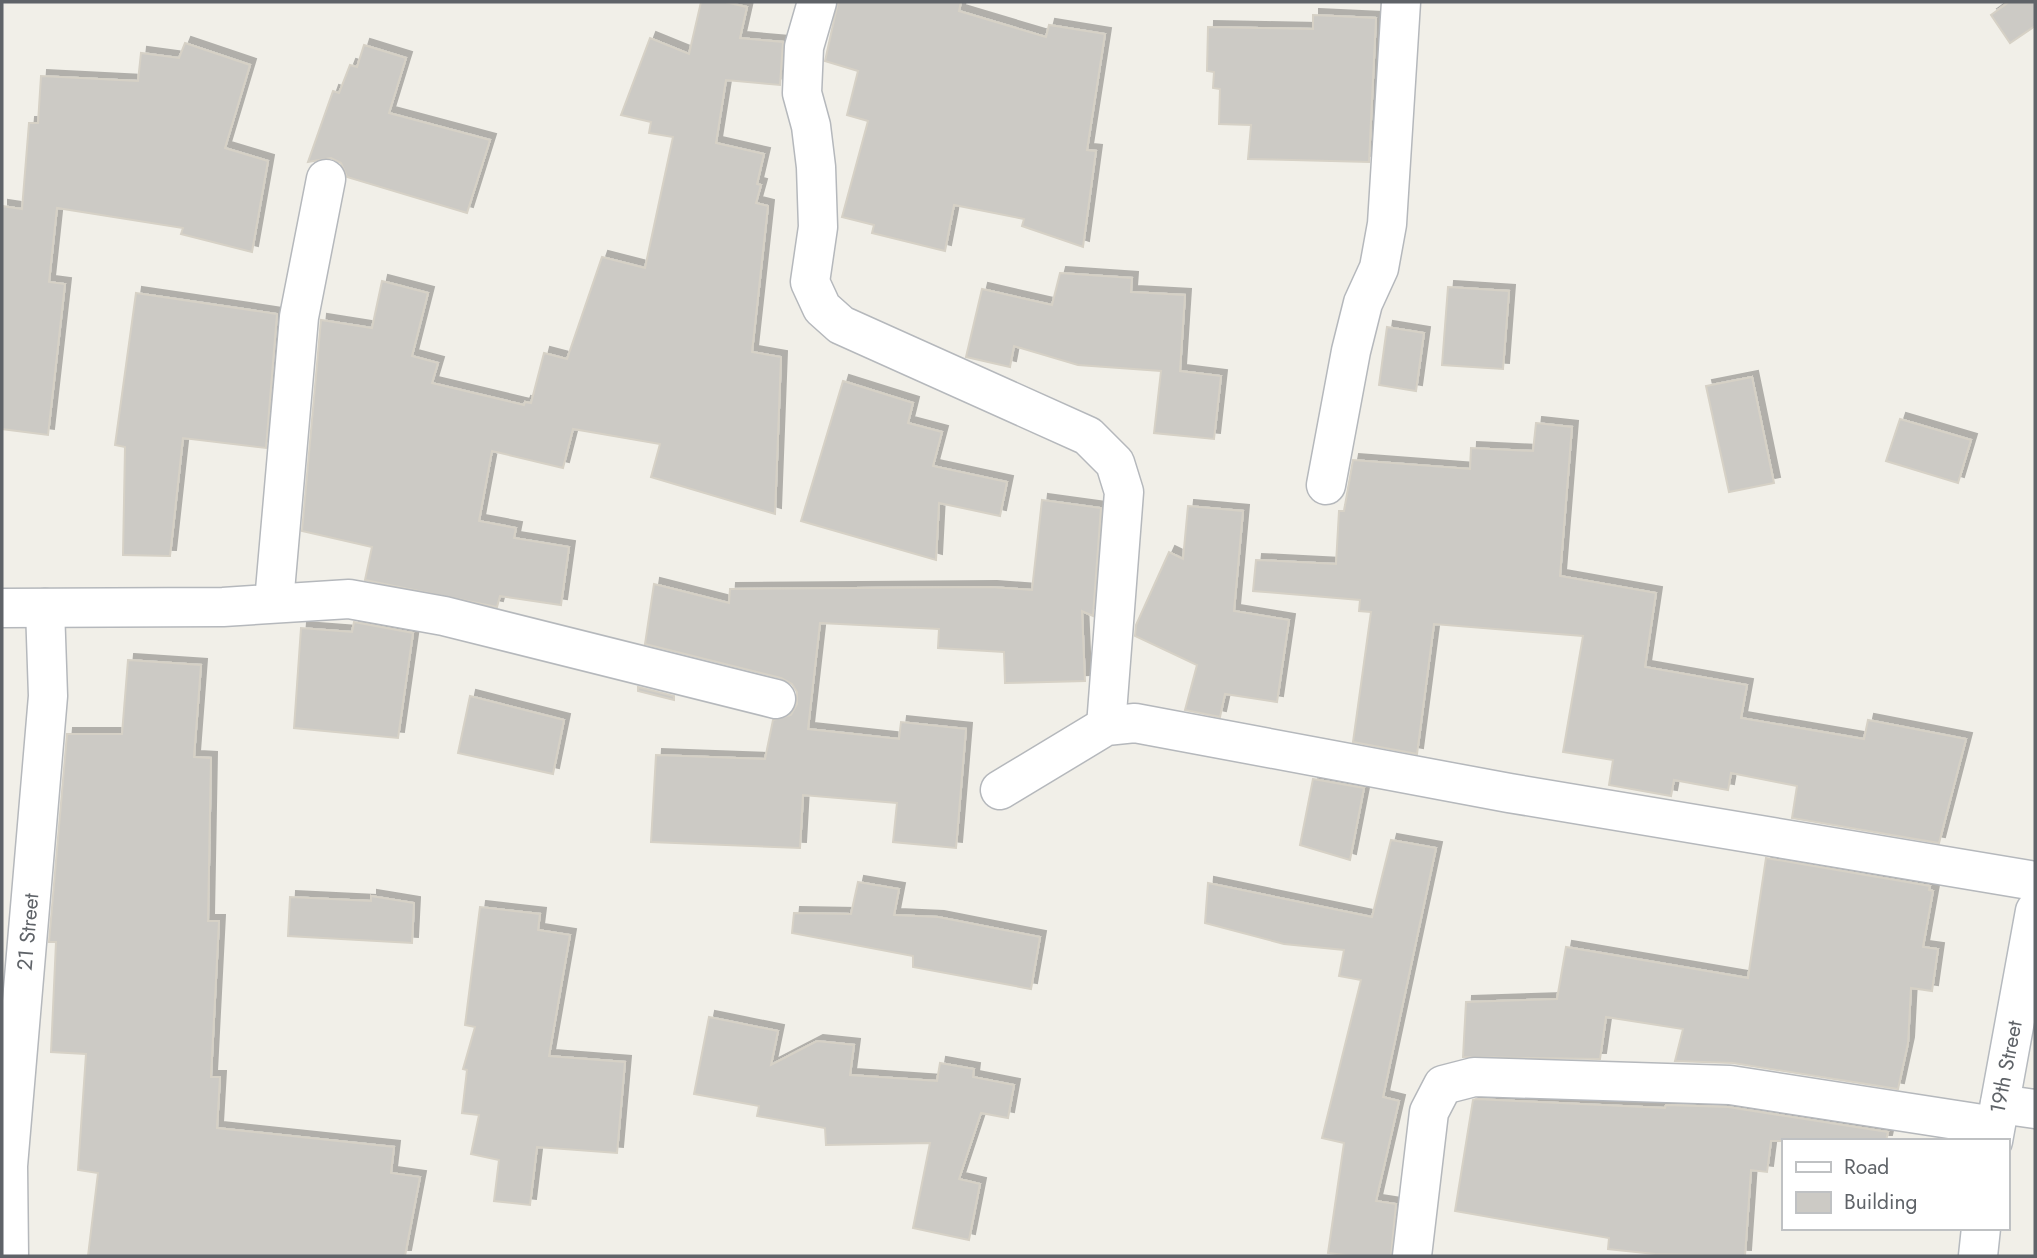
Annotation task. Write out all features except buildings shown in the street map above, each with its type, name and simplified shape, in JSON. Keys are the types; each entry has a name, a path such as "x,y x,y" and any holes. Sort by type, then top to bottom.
{"street":[{"path":"817,2 804,47 802,93 811,126 816,167 818,227 810,282 822,308 841,325 1088,436 1115,463 1124,492 1106,726"},
{"path":"1326,485 1351,351 1363,303 1379,268 1387,224 1401,2"},
{"path":"274,602 299,317 326,179"},
{"path":"2,608 223,607 349,599 444,616 776,699"},
{"name":"21 Street","path":"9,1256 5,1165 48,696 45,608"},
{"path":"1000,790 1106,726 1135,723 1510,793 2035,881"},
{"name":"19th Street","path":"2006,1120 2035,911"},
{"path":"1412,1256 1429,1112 1443,1085 1474,1077 1730,1085 2006,1120"},
{"path":"1978,1256 1981,1230"}]}
